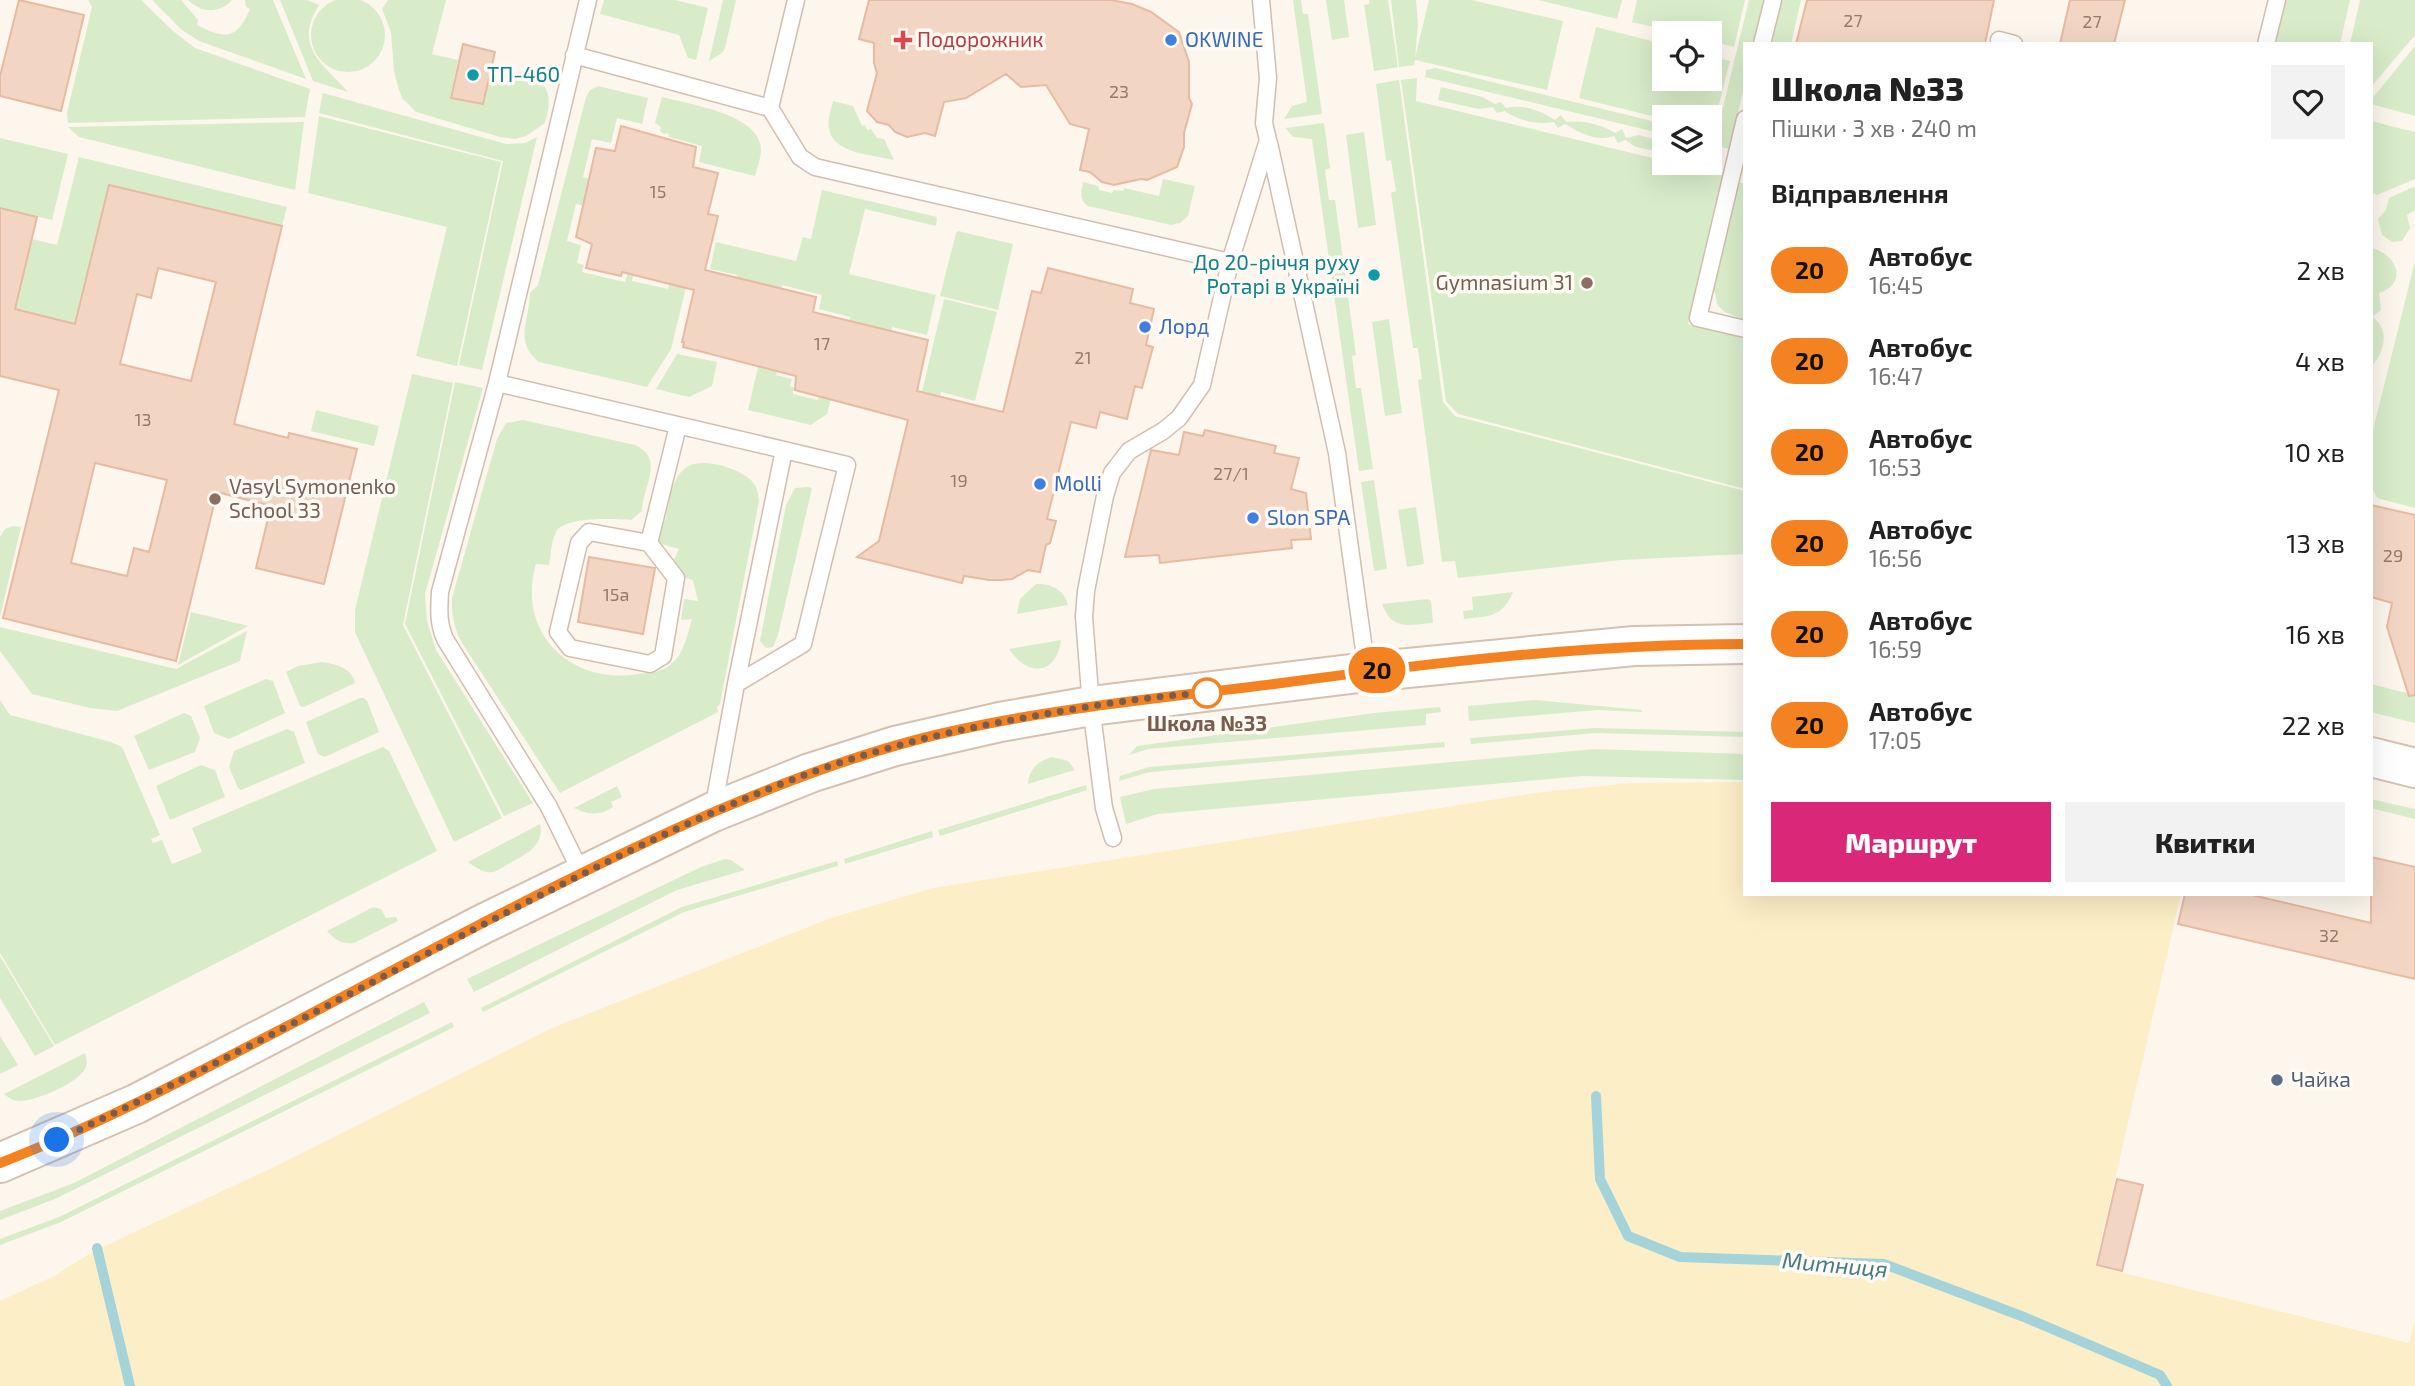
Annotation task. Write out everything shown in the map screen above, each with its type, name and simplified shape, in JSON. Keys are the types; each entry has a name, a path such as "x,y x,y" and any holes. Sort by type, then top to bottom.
{"main road":[{"path":"0,1163 136,1104 582,874 713,812 810,773 895,746 988,724 1091,706 1367,671 1634,646 1743,644"},
{"path":"2373,758 2415,768"}],"lane":[{"path":"582,874 549,807 445,639 438,610 440,592 497,383 588,0"},
{"path":"769,108 796,0"},
{"path":"1261,0 1268,78 1264,123 1337,453 1367,671"},
{"path":"1762,42 1773,0"},
{"path":"2266,42 2277,0"},
{"path":"575,55 769,108 800,157 815,167 1230,262"},
{"path":"1743,138 1739,175 1698,318 1743,329"},
{"path":"1113,838 1104,808 1091,706 1084,617 1086,591 1105,495 1112,473 1129,451 1179,418 1202,385 1230,262 1268,140"},
{"path":"497,383 847,465 803,645 736,684"},
{"path":"649,543 678,426"},
{"path":"713,812 784,450"},
{"path":"589,532 649,543 676,578 663,656 650,664 570,648 558,632 579,542 589,532"}],"green space":[{"path":"339,-1 357,-1 369,4 379,14 385,28 385,42 379,56 369,66 355,72 341,72 327,66 317,56 311,42 311,28 317,14 327,4"},
{"path":"88,0 141,0 195,48 310,89 305,117 68,123 67,113 92,7"},
{"path":"152,0 181,0 198,20 197,25 216,33 230,34 240,26 250,9 246,7 245,0 273,0 306,79 199,41 182,30"},
{"path":"188,0 232,0 221,8 210,10"},
{"path":"280,0 307,0 319,5 312,19 310,43 321,63 348,92 313,81"},
{"path":"388,0 446,0 432,54 458,60 450,98 483,105 493,69 530,78 539,81 548,95 545,123 526,136 515,139 416,112 402,98 394,71 391,32 382,9"},
{"path":"604,0 675,0 708,8 696,60 688,58 679,35 600,14"},
{"path":"723,0 736,0 725,48 709,61"},
{"path":"1293,0 1301,0 1303,14 1308,14 1322,114 1284,119 1292,106 1307,102"},
{"path":"1326,0 1344,0 1349,37 1332,40"},
{"path":"1369,0 1388,0 1398,67 1374,71 1364,5 1369,4"},
{"path":"1391,0 1416,0 1418,24 1415,58 1429,0 1471,0 1563,21 1547,90 1415,60 1414,65 1399,67"},
{"path":"1538,0 1622,0 1617,19"},
{"path":"1637,0 1745,0 1734,47 1722,44 1722,21 1652,21 1652,27 1632,22"},
{"path":"1749,0 1764,0 1754,42 1743,42 1743,91 1729,149 1722,147 1722,111"},
{"path":"1782,0 1801,0 1791,42 1772,42"},
{"path":"2286,0 2350,0 2340,42 2276,42"},
{"path":"2360,0 2415,0 2415,35 2373,85 2373,42 2350,42"},
{"path":"1596,27 1652,41 1652,91 1722,91 1722,59 1730,61 1719,105 1652,105 1652,116 1579,98"},
{"path":"2415,46 2415,116 2373,105 2373,98"},
{"path":"1435,68 1652,121 1652,131 1425,77 1426,70"},
{"path":"1417,78 1416,101 1652,158 1652,175 1723,175 1688,324 1743,338 1743,488 1458,414 1446,401 1401,80"},
{"path":"1399,80 1443,402 1455,416 1743,490 1743,554 1621,560 1458,578 1455,561 1442,562 1418,380 1422,379 1418,348 1413,348 1391,193 1396,191 1391,160 1386,161 1376,84"},
{"path":"598,86 648,98 642,124 617,118 611,143 592,139 583,177 601,182 595,208 576,204 567,241 581,245 577,263 584,265 582,272 625,282 630,266 635,268 632,281 668,289 673,271 689,275 671,349 647,387 539,362 531,354 525,338 530,293 538,285 586,97 590,90"},
{"path":"1441,87 1483,97 1495,104 1501,102 1506,108 1532,109 1555,120 1561,115 1566,122 1592,123 1615,133 1622,129 1626,138 1639,135 1652,139 1652,150 1636,147 1625,140 1618,143 1614,136 1588,136 1565,124 1558,128 1554,122 1522,120 1505,111 1497,113 1493,107 1479,109 1438,100"},
{"path":"323,93 506,144 525,143 537,137 482,370 459,365 503,161 319,113"},
{"path":"662,97 718,111 745,124 755,133 761,147 755,176 699,162 702,146 669,137 668,133 660,131 661,127 655,123"},
{"path":"833,101 853,106 862,126 865,125 867,130 871,129 877,138 884,139 894,160 855,152 838,143 832,137 829,125"},
{"path":"319,116 501,162 457,366 416,356 447,227 308,193"},
{"path":"304,122 295,190 79,137 68,127"},
{"path":"2373,122 2415,132 2415,179 2377,195 2373,192"},
{"path":"1324,123 1330,168 1325,170 1329,200 1335,200 1356,355 1352,356 1356,388 1361,388 1373,469 1359,471 1312,139 1293,137 1285,128"},
{"path":"1364,132 1376,225 1358,228 1346,135"},
{"path":"0,138 68,154 52,220 0,208"},
{"path":"79,157 287,207 282,226 109,185 75,324 15,309 32,239 57,245"},
{"path":"1163,179 1195,186 1188,216 1180,223 1171,225 1088,206 1082,198 1083,182 1112,193 1114,190 1123,191 1124,188 1159,196"},
{"path":"1737,182 1743,184 1743,319 1718,306 1713,286"},
{"path":"2413,187 2415,210 2407,215 2410,228 2402,241 2392,242 2382,235 2378,219 2386,210 2389,198"},
{"path":"822,190 937,217 936,226 865,209 849,274 936,295 927,335 892,327 890,337 849,322 850,317 819,309 822,295 782,285 780,293 736,282 737,275 710,269 716,242 796,261 803,237 811,239"},
{"path":"958,231 1013,244 998,310 940,296"},
{"path":"2373,249 2388,256 2396,269 2394,283 2379,293 2381,310 2373,316"},
{"path":"2415,261 2415,508 2377,498 2373,489 2373,430"},
{"path":"944,299 997,312 975,401 941,392 937,408 919,404"},
{"path":"2373,318 2382,328 2383,334 2384,341 2373,364"},
{"path":"1389,319 1402,413 1385,416 1372,322"},
{"path":"677,354 717,362 712,386 689,397 656,389"},
{"path":"759,363 778,368 776,375 792,379 790,386 794,387 793,394 818,400 821,388 833,391 827,414 811,425 748,410"},
{"path":"412,374 453,383 403,625 502,818 454,842 355,632 355,610"},
{"path":"455,382 483,388 425,594 427,621 436,650 533,803 504,816 405,624"},
{"path":"316,410 379,426 374,446 311,431"},
{"path":"523,420 635,445 649,458 650,474 642,511 631,520 579,521 561,527 553,540 549,565 536,564 532,589 534,611 542,632 554,649 571,662 591,671 613,675 654,672 669,666 682,651 692,619 681,620 684,599 698,601 693,580 682,577 673,562 679,549 655,542 658,523 665,521 671,491 682,471 694,464 703,463 733,469 755,485 759,501 718,712 560,793 462,643 452,610 452,598 497,439 506,423"},
{"path":"1374,480 1387,569 1374,571 1361,482"},
{"path":"795,488 812,488 778,635 773,647 766,648 760,641 786,505"},
{"path":"1416,507 1424,564 1407,567 1398,510"},
{"path":"21,527 0,617 0,537 5,529"},
{"path":"1036,584 1056,589 1064,595 1068,605 1017,614 1020,599"},
{"path":"1513,592 1504,607 1494,614 1464,619 1463,611 1473,610 1472,597"},
{"path":"1428,599 1431,601 1433,623 1409,625 1396,622 1386,613 1382,604"},
{"path":"191,612 248,626 178,665"},
{"path":"0,627 176,669 247,631 240,661 117,711 90,708 32,694 0,651"},
{"path":"1061,640 1053,661 1040,668 1024,664 1009,649"},
{"path":"322,662 347,670 355,683 304,707 300,706 286,672 298,666"},
{"path":"266,679 273,681 285,713 229,739 214,733 204,706"},
{"path":"2373,684 2415,695 2415,723 2373,712"},
{"path":"360,698 367,701 379,732 325,757 318,754 306,722"},
{"path":"0,700 10,715 122,747 160,835 151,839 153,843 162,840 172,864 202,852 192,828 383,747 389,751 437,851 55,1045 0,953"},
{"path":"1535,700 1642,712 1597,710 1469,721 1468,706"},
{"path":"1440,707 1441,712 1426,714 1426,725 1148,749 1129,755 1137,746 1374,713"},
{"path":"184,713 191,716 200,738 195,752 149,770 134,736"},
{"path":"1595,728 1743,732 1743,737 1596,733 1471,744 1470,738"},
{"path":"287,729 294,732 305,763 241,790 238,788 229,767 234,751"},
{"path":"1444,742 1445,747 1150,772 1119,781 1120,776 1149,767"},
{"path":"1595,749 1743,754 1743,780 1583,776 1158,814 1126,824 1120,797 1154,789"},
{"path":"1052,757 1068,761 1075,770 1028,784 1035,766"},
{"path":"201,765 215,770 225,797 170,820 156,786"},
{"path":"1086,785 1087,790 940,836 938,830"},
{"path":"617,786 622,797 611,802 613,807 608,810 594,814 574,808"},
{"path":"2373,799 2415,809 2415,819 2373,808"},
{"path":"540,824 541,832 537,844 499,870 486,872 468,862"},
{"path":"932,831 933,837 845,864 844,859"},
{"path":"725,859 745,870 677,890 474,992 467,979 701,867"},
{"path":"837,861 838,866 684,912 483,1012 481,1008 682,907"},
{"path":"373,907 381,909 386,918 396,917 398,921 354,943 339,941 327,931"},
{"path":"0,956 54,1046 35,1056 0,998"},
{"path":"424,1002 430,1013 55,1199 0,1220 0,1211 74,1183"},
{"path":"452,1022 454,1027 61,1222 0,1245 0,1239 59,1217"},
{"path":"0,1036 18,1065 0,1074"},
{"path":"85,1053 85,1069 74,1080 55,1091 19,1101 4,1094"}],"sand":[{"path":"1743,782 1743,896 2181,896 2095,1266 2409,1343 2415,1321 2415,1386 0,1386 0,1301 54,1276 94,1251 276,1166 552,1028 831,918 933,888 1535,793 1630,783"}],"building":[{"path":"19,0 84,15 61,111 0,96 0,76"},
{"path":"869,0 1111,0 1132,4 1151,12 1179,32 1189,62 1189,98 1192,104 1184,133 1184,147 1177,167 1147,180 1114,185 1102,182 1090,172 1080,170 1089,129 1070,124 1046,85 1021,87 1006,74 966,98 944,102 935,136 925,133 907,137 895,132 889,125 877,122 867,111 877,73 874,43 859,39"},
{"path":"1807,0 1994,0 1985,42 1796,42"},
{"path":"2070,0 2125,0 2114,42 2060,42"},
{"name":"ТП-460","path":"463,44 495,52 483,104 451,98"},
{"path":"621,126 696,147 693,167 718,173 708,214 718,216 705,270 816,297 813,312 928,340 917,391 1003,412 1032,291 1041,293 1048,268 1133,289 1130,303 1154,309 1146,345 1153,347 1142,388 1135,386 1127,419 1100,412 1096,428 1071,422 1047,519 1056,521 1050,543 1046,545 1040,572 1028,570 1012,579 1002,580 964,576 962,583 857,557 879,541 908,420 795,390 796,376 683,347 694,290 622,272 621,276 586,268 592,244 576,237 596,148 615,151"},
{"path":"109,185 282,226 234,424 288,438 289,433 357,449 324,584 256,568 271,506 217,492 176,661 3,618 59,390 0,376 0,208 37,217 15,309 75,324","holes":["158,268 216,282 191,381 120,364 137,294 151,298","95,463 167,480 149,552 134,548 127,576 71,563"]},
{"path":"1205,430 1276,446 1274,453 1299,458 1291,489 1306,493 1311,539 1291,540 1292,548 1160,563 1159,555 1125,557 1151,450 1179,455 1184,432 1203,436"},
{"path":"2373,505 2415,515 2415,695 2409,696 2387,627 2392,603 2373,598"},
{"path":"589,557 655,568 643,634 578,622"},
{"path":"2373,857 2415,867 2415,979 2178,924 2185,896 2256,896 2371,923"},
{"path":"2117,1179 2143,1185 2122,1271 2097,1265"}],"waterway":[{"name":"Митниця","path":"1596,1096 1600,1179 1628,1236 1680,1257 1884,1264 2024,1317 2160,1375 2167,1386"},
{"path":"97,1248 130,1386"}],"bus line":[{"name":"20","path":"0,1163 136,1104 483,924 713,812 810,773 895,746 980,726 1091,706 1367,671 1634,646 1743,644"}],"place":[{"name":"Подорожник","path":"903,40"},
{"name":"OKWINE","path":"1171,40"},
{"name":"ТП-460","path":"473,75"},
{"name":"До 20-річчя руху Ротарі в Україні","path":"1374,275"},
{"name":"Gymnasium 31","path":"1587,283"},
{"name":"Лорд","path":"1145,327"},
{"name":"Molli","path":"1040,484"},
{"name":"Vasyl Symonenko School 33","path":"215,499"},
{"name":"Slon SPA","path":"1253,518"},
{"name":"Школа №33","path":"1207,693"},
{"name":"Чайка","path":"2277,1080"}],"route":[{"path":"57,1140 136,1104 582,874 713,812 810,773 895,746 980,726 1091,706 1207,693"}]}
